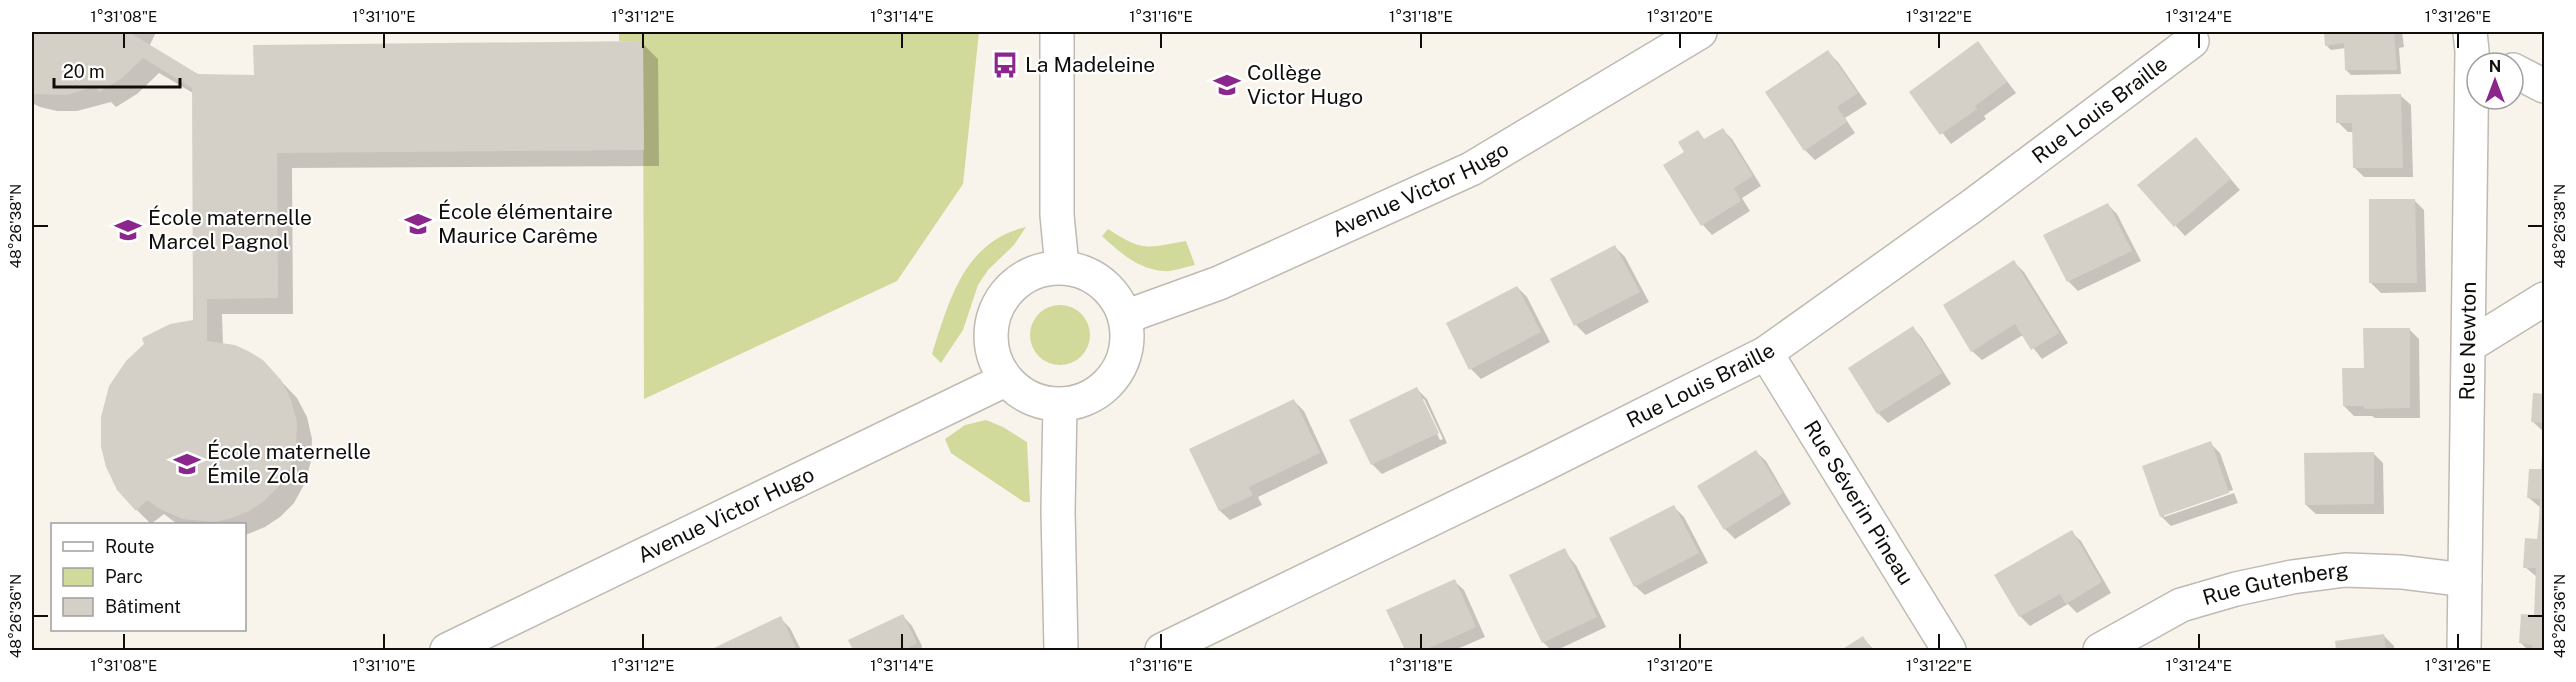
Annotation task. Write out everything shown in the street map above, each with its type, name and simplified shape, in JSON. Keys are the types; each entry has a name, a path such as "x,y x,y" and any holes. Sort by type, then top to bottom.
{"street":[{"path":"1057,32 1057,215 1062,267"},
{"name":"Avenue Victor Hugo","path":"1125,317 1219,284 1471,169 1700,32"},
{"name":"Rue Louis Braille","path":"1162,651 1533,470 1766,353 1972,206 2192,41"},
{"name":"Rue Newton","path":"2464,651 2470,345 2480,48"},
{"path":"2525,76 2544,86"},
{"path":"1062,267 1095,278 1108,288 1125,317 1128,338 1124,358 1114,377 1099,392 1081,401 1060,405 1040,402 1020,394 1005,380 994,360 990,338 993,316 1003,295 1020,280 1040,270 1062,267"},
{"path":"2470,345 2544,299"},
{"name":"Rue Séverin Pineau","path":"1766,353 1950,651"},
{"name":"Avenue Victor Hugo","path":"447,651 1005,380"},
{"path":"1060,405 1058,512 1061,651"},
{"name":"Rue Gutenberg","path":"2100,651 2181,605 2236,589 2292,577 2344,570 2465,579"}],"green space":[{"path":"619,32 979,32 963,184 897,281 644,399 643,42 619,41"},
{"path":"1026,227 1014,245 988,270 978,285 963,330 941,363 932,354 945,314 962,276 973,259 988,245 1005,234"},
{"path":"1108,229 1138,245 1153,246 1186,241 1195,265 1167,271 1145,267 1122,254 1102,236"},
{"path":"1060,305 1077,310 1085,318 1090,335 1085,352 1077,360 1060,365 1043,360 1035,352 1030,335 1035,318 1043,310"},
{"path":"986,420 1003,427 1027,442 1030,502 1024,502 951,453 945,439 965,425"}],"building":[{"path":"32,32 134,32 132,34 198,74 254,75 253,45 643,41 644,150 277,153 278,298 207,299 207,341 235,345 248,351 263,360 281,380 291,400 297,422 296,445 290,467 278,487 264,501 232,518 215,522 183,519 160,509 147,500 136,511 117,490 106,467 101,447 101,417 109,386 126,361 144,344 142,338 170,324 193,320 192,88 143,58 122,78 99,92 96,86 67,95 32,94"},
{"path":"2324,32 2394,32 2397,70 2345,70 2344,43 2325,46"},
{"path":"1978,41 2007,82 1975,106 1977,109 1940,135 1909,92"},
{"path":"1828,50 1858,93 1837,107 1847,122 1804,151 1765,92"},
{"path":"2401,94 2403,168 2353,168 2352,123 2336,123 2336,95"},
{"path":"1723,128 1753,176 1734,188 1741,201 1701,226 1663,165 1684,152 1678,142 1698,130 1704,139"},
{"path":"2196,137 2231,179 2174,227 2137,185"},
{"path":"2369,199 2415,199 2417,283 2369,283"},
{"path":"2108,203 2132,251 2067,282 2043,235"},
{"path":"1615,245 1640,292 1574,326 1550,279"},
{"path":"2014,260 2059,333 2031,350 2015,324 1971,352 1943,305"},
{"path":"1517,286 1541,332 1469,370 1446,323"},
{"path":"1913,326 1942,373 1877,414 1848,368"},
{"path":"2363,328 2410,328 2410,408 2364,409 2364,406 2343,406 2342,368 2364,368"},
{"path":"1417,387 1439,433 1371,465 1349,420"},
{"path":"2533,393 2544,394 2544,423 2531,422"},
{"path":"1294,399 1320,453 1249,487 1253,495 1219,511 1189,449"},
{"path":"2211,441 2229,493 2160,517 2142,466"},
{"path":"2543,441 2544,650 2532,650 2532,645 2519,643 2521,614 2534,615 2536,568 2523,568 2525,538 2537,539 2539,519 2540,499 2527,498 2529,469 2541,469"},
{"path":"1756,450 1783,493 1724,530 1697,486"},
{"path":"2374,452 2374,504 2305,505 2304,453"},
{"path":"1674,505 1699,553 1634,587 1609,538"},
{"path":"2072,530 2102,582 2066,604 2060,594 2019,617 1994,575"},
{"path":"1565,548 1597,617 1542,643 1509,575"},
{"path":"1455,579 1476,627 1425,650 1405,650 1386,610"},
{"path":"903,614 917,643 908,648 910,650 853,650 848,640"},
{"path":"781,616 797,650 716,650 714,648"},
{"path":"2384,634 2386,650 2336,650 2335,641"},
{"path":"1863,636 1872,650 1841,650"}],"place":[{"name":"La Madeleine","path":"1005,65"},
{"name":"Collège Victor Hugo","path":"1227,85"},
{"name":"École élémentaire Maurice Carême","path":"418,224"},
{"name":"École maternelle Marcel Pagnol","path":"128,230"},
{"name":"École maternelle Émile Zola","path":"187,464"}]}
